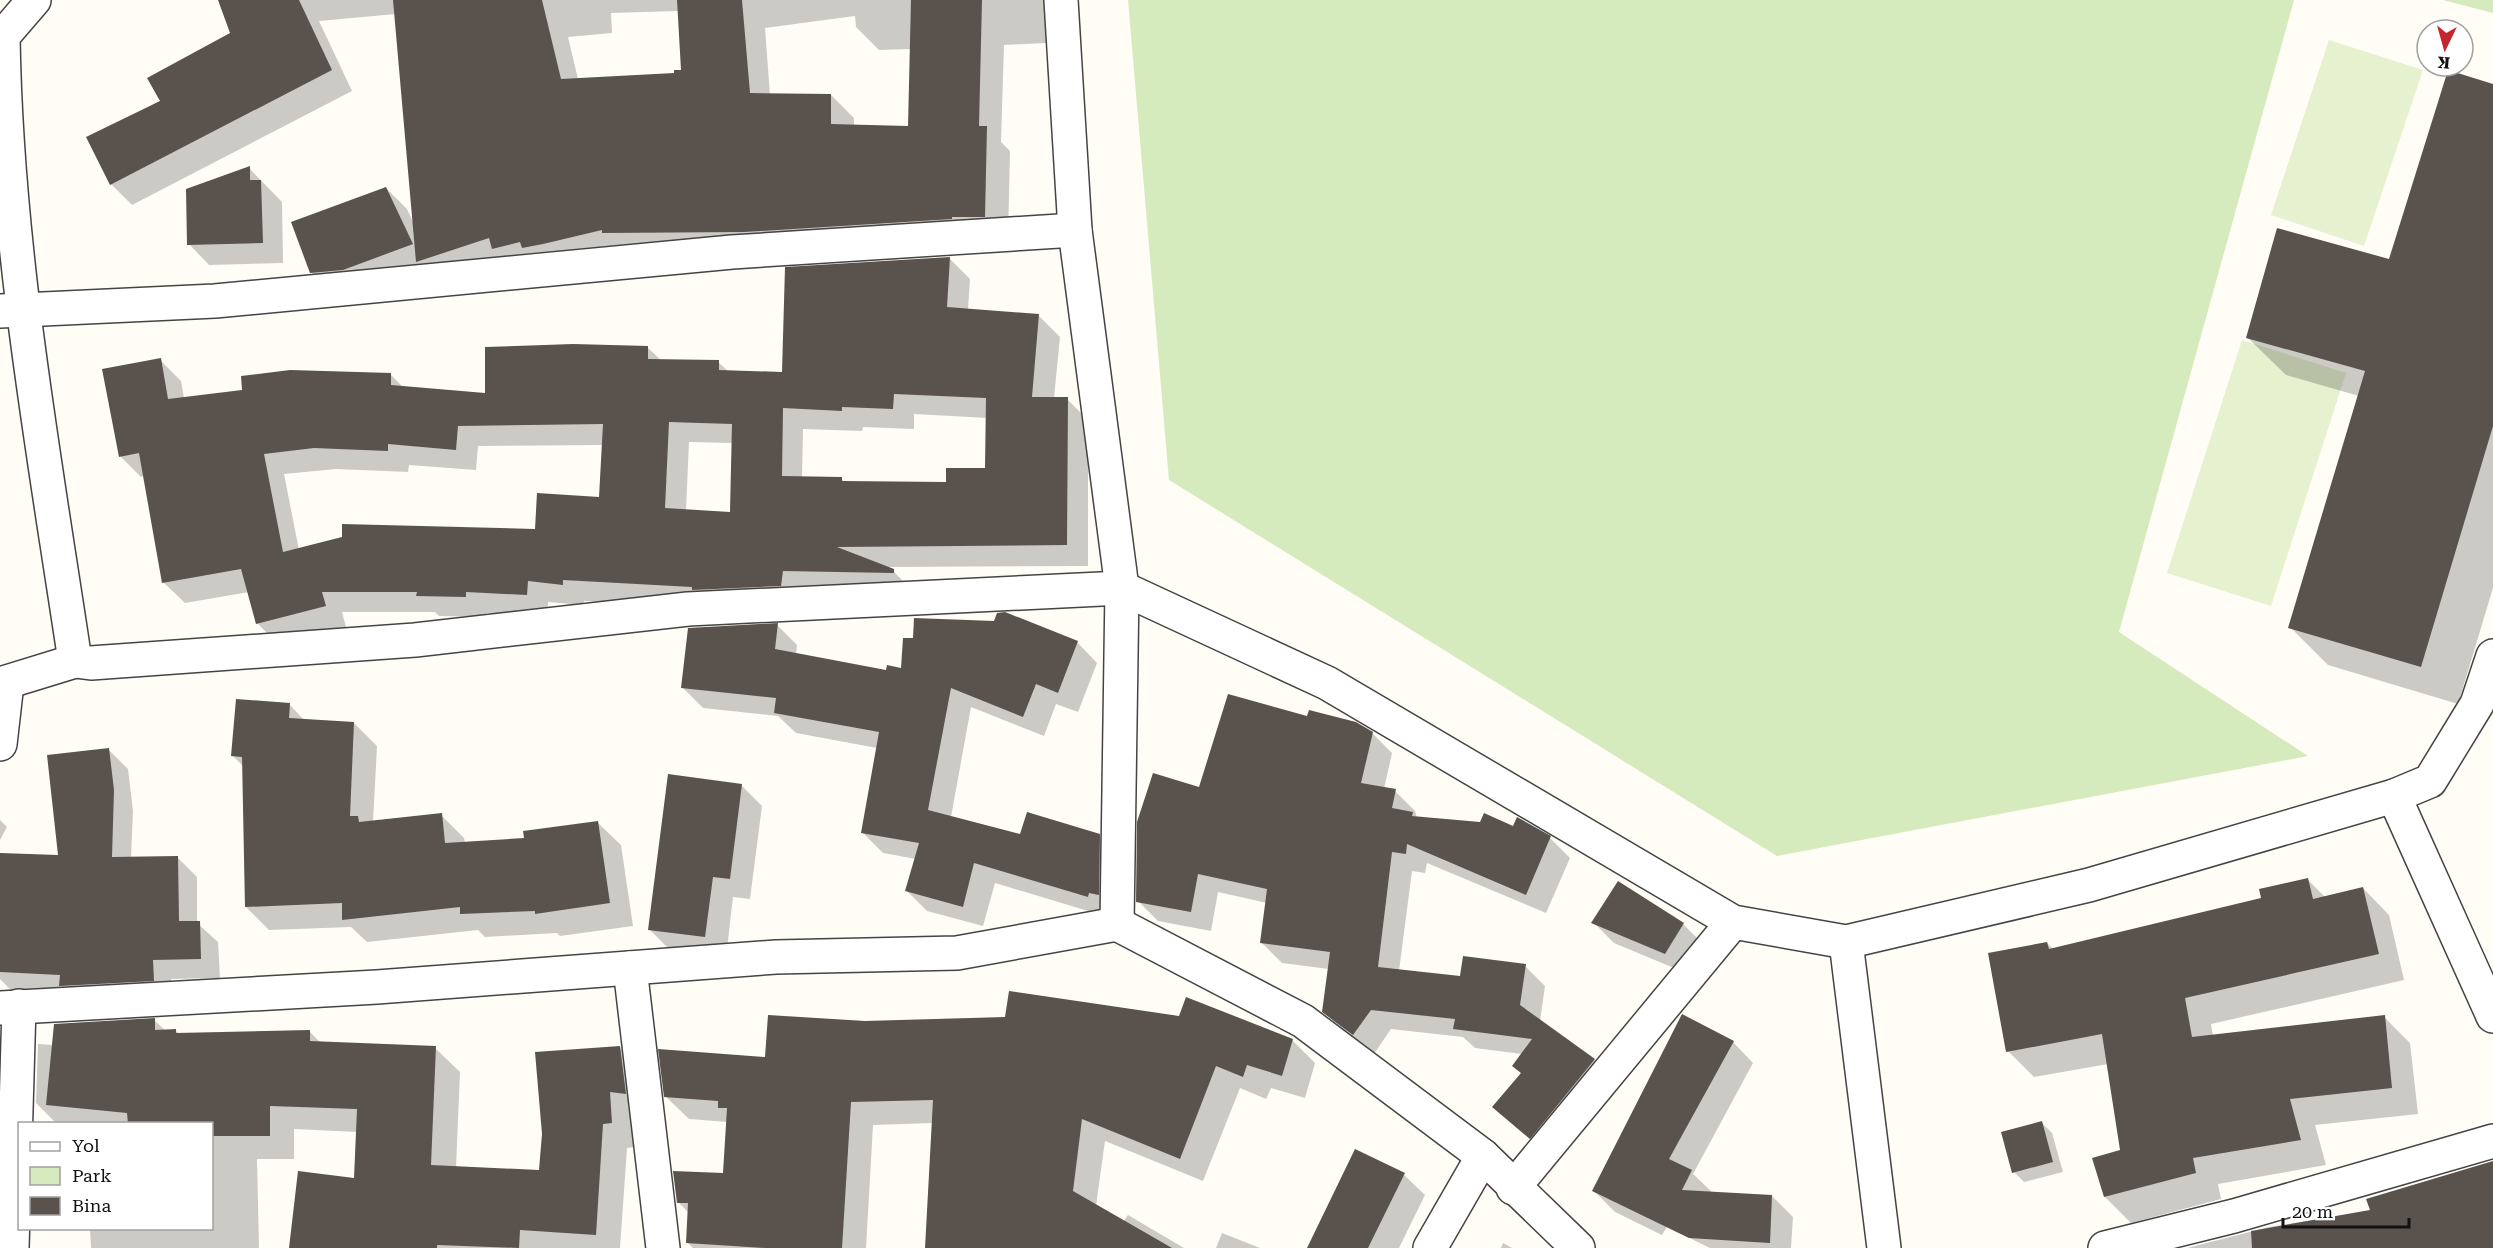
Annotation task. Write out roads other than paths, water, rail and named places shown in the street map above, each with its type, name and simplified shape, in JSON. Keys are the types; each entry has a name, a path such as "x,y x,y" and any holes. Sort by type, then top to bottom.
{"street":[{"path":"34,0 3,36 11,310 75,661"},
{"path":"1061,0 1075,230 1122,588 1117,924"},
{"path":"11,310 215,301 732,252 1075,230"},
{"path":"0,744 3,683 75,661 91,663 415,640 688,609 1122,588 1327,683 1733,922 1846,942 2089,885 2394,796 2430,781 2477,704 2493,656"},
{"path":"2394,796 2493,1016"},
{"path":"1514,1188 1733,922"},
{"path":"12,1248 9,1007 377,987 776,957 957,953 1117,924 1303,1021 1482,1156 1578,1248"},
{"path":"1846,942 1884,1248"},
{"path":"630,968 663,1248"},
{"path":"2105,1248 2234,1216 2493,1141"},
{"path":"1430,1248 1482,1156"}]}
